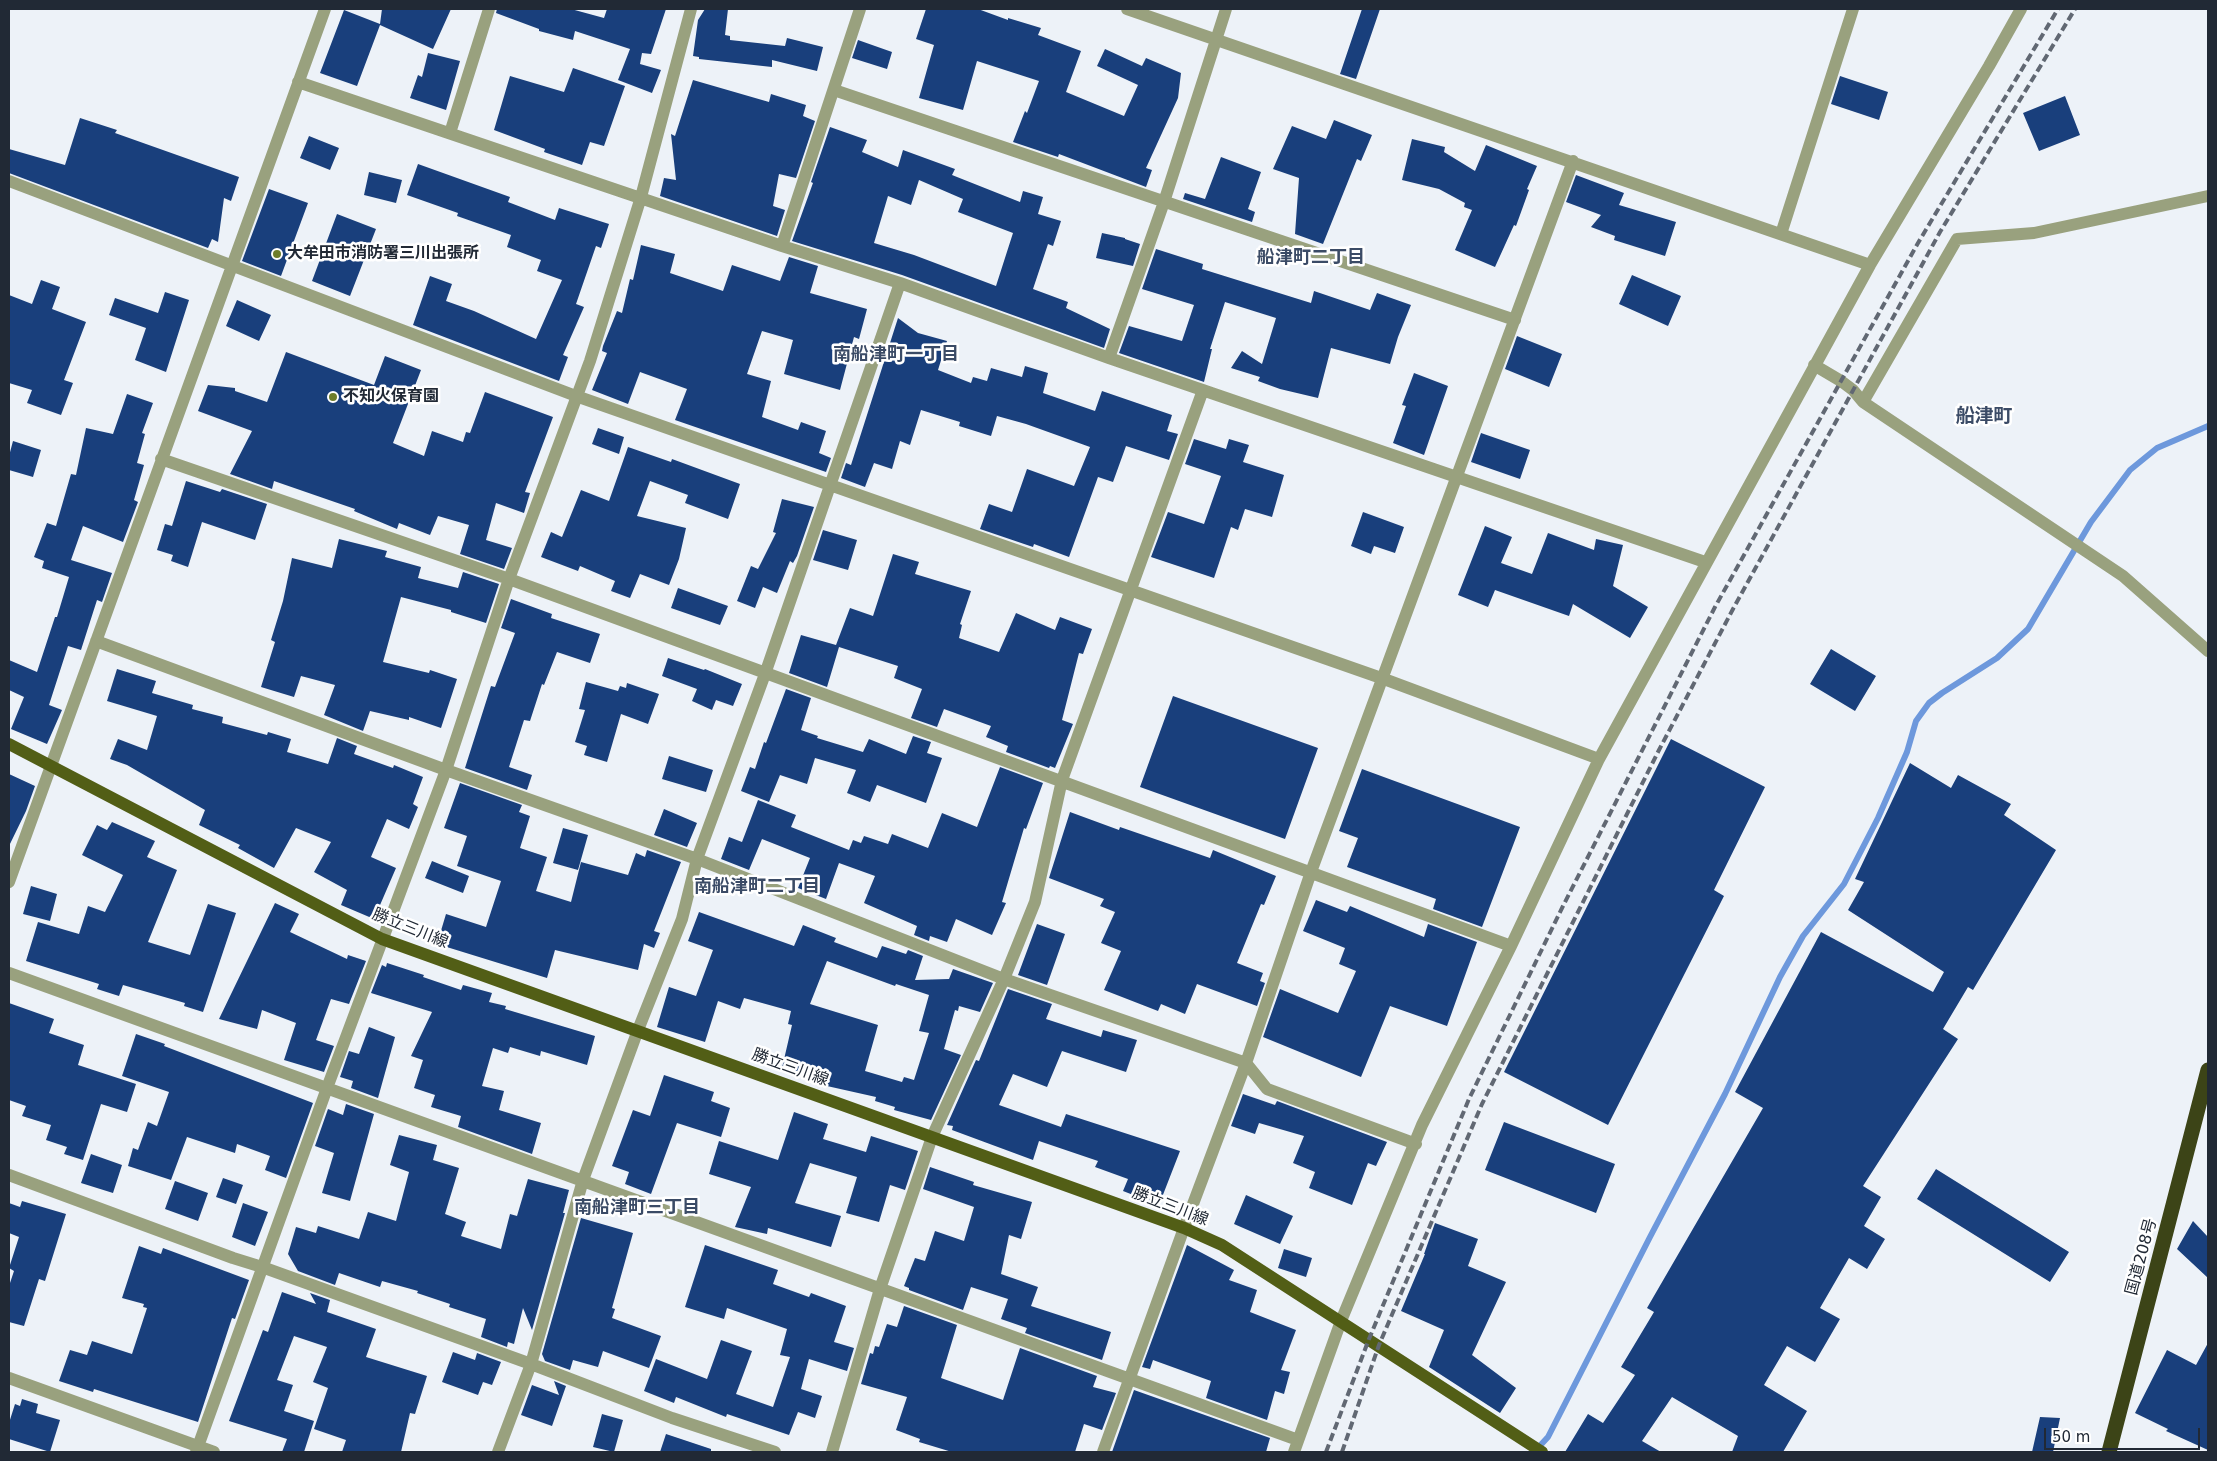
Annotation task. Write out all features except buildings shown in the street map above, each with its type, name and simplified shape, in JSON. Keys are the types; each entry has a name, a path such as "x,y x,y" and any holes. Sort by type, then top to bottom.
{"highway":[{"name":"国道208号","path":"2109,1452 2206,1086 2208,1070"}],"main road":[{"name":"勝立三川線","path":"9,744 382,938 1184,1228 1222,1245 1341,1320 1542,1452"}],"street":[{"path":"9,882 325,9"},
{"path":"450,133 489,9"},
{"path":"197,1449 382,938 446,770 509,579 590,361 641,197 691,9"},
{"path":"782,246 860,9"},
{"path":"1127,9 1573,161 1870,265"},
{"path":"1110,358 1164,202 1226,9"},
{"path":"1781,234 1853,9"},
{"path":"9,973 1130,1378 1296,1446 1341,1320 1416,1144 1422,1125 1511,946 1599,760 1705,562 1870,265 2021,9"},
{"path":"298,82 782,246 900,283 1110,358 1705,562"},
{"path":"834,90 1515,320"},
{"path":"1103,1452 1246,1064 1311,872 1384,679 1573,161"},
{"path":"9,181 576,396 1384,679 1599,760"},
{"path":"1862,402 1957,239 2034,233 2208,196"},
{"path":"498,1452 531,1364 583,1180 638,1030 682,919 697,859 765,674 900,283"},
{"path":"1814,365 1853,390 1862,402 2123,576 2208,651"},
{"path":"832,1452 880,1288 932,1137 1004,979 1035,902 1062,780 1132,591 1203,390"},
{"path":"161,459 509,579 1511,946"},
{"path":"96,641 446,770 697,859 1004,979 1246,1064 1266,1088 1416,1144"},
{"path":"9,1175 233,1258 531,1364 672,1418 775,1452"},
{"path":"9,1378 197,1449 214,1452"}],"waterway":[{"path":"1536,1450 1548,1437 1725,1094 1780,977 1803,936 1844,884 1878,818 1907,752 1916,721 1929,703 1997,658 2028,629 2091,522 2130,470 2157,448 2208,426"}],"railway":[{"path":"1326,1452 1369,1339 1469,1099 1563,906 1715,607 1918,243 2058,9"},
{"path":"1342,1452 1379,1345 1482,1104 1659,750 1733,609 1940,232 2075,9"}],"place":[{"name":"大牟田市消防署三川出張所","path":"277,254"},
{"name":"不知火保育園","path":"333,397"}],"district":[{"name":"船津町二丁目","path":"1311,258"},
{"name":"南船津町一丁目","path":"896,355"},
{"name":"船津町","path":"1984,417"},
{"name":"南船津町二丁目","path":"757,887"},
{"name":"南船津町三丁目","path":"637,1208"}]}
